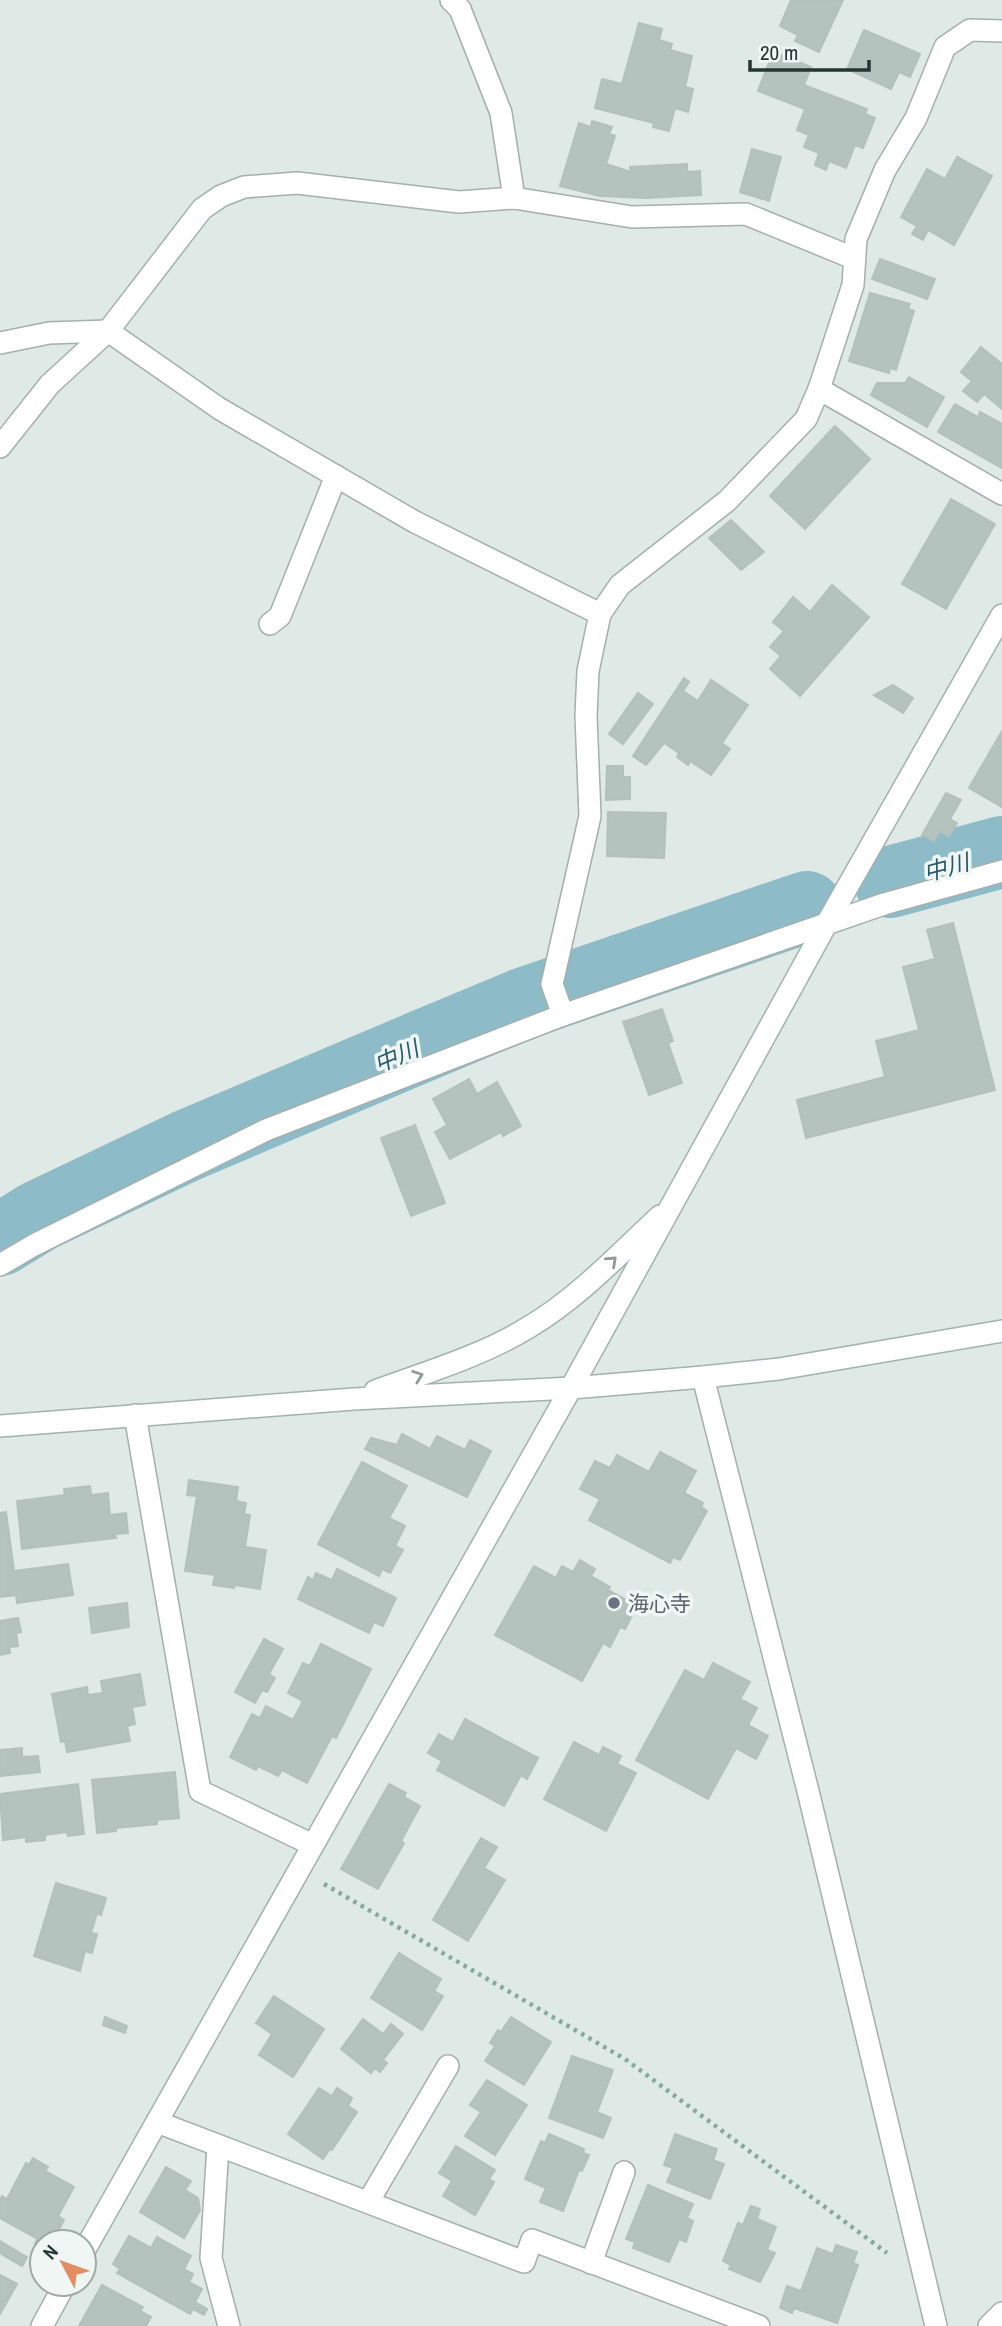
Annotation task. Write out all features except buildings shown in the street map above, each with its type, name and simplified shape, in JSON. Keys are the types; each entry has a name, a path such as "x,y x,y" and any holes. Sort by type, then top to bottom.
{"street":[{"path":"451,0 460,9 501,113 514,198"},
{"path":"558,1001 590,816 588,671 600,614 620,585 727,501 806,419 819,389 853,285 856,239 885,170 916,118 945,47 970,30 1002,31"},
{"path":"0,447 50,384 108,331 202,209 221,196 244,187 297,183 459,202 514,198 632,216 746,214 853,258"},
{"path":"0,343 49,334 108,331 220,409 415,522 600,614"},
{"path":"819,389 1002,494"},
{"path":"270,624 280,616 336,476"},
{"path":"97,2228 1002,615"},
{"path":"0,1265 34,1245 266,1129 558,1001 884,904 1002,872"},
{"path":"354,1399 459,1360 528,1328 576,1295 675,1202"},
{"path":"0,1426 354,1399 570,1388 703,1377 779,1369 1002,1331"},
{"path":"703,1377 812,1809 936,2326"},
{"path":"135,1415 201,1791 313,1845"},
{"path":"368,2202 448,2066"},
{"path":"156,2122 524,2262 532,2240 759,2326"},
{"path":"218,2146 211,2258 229,2326"},
{"path":"591,2263 624,2172"},
{"path":"41,2326 57,2298"},
{"path":"989,2326 1002,2313"}],"path":[{"path":"299,1870 625,2059 925,2282"}],"waterway":[{"name":"中川","path":"890,882 1002,852"},
{"name":"中川","path":"0,1240 39,1216 186,1146 525,1003 807,907"}],"place":[{"name":"海心寺","path":"614,1603"}]}
